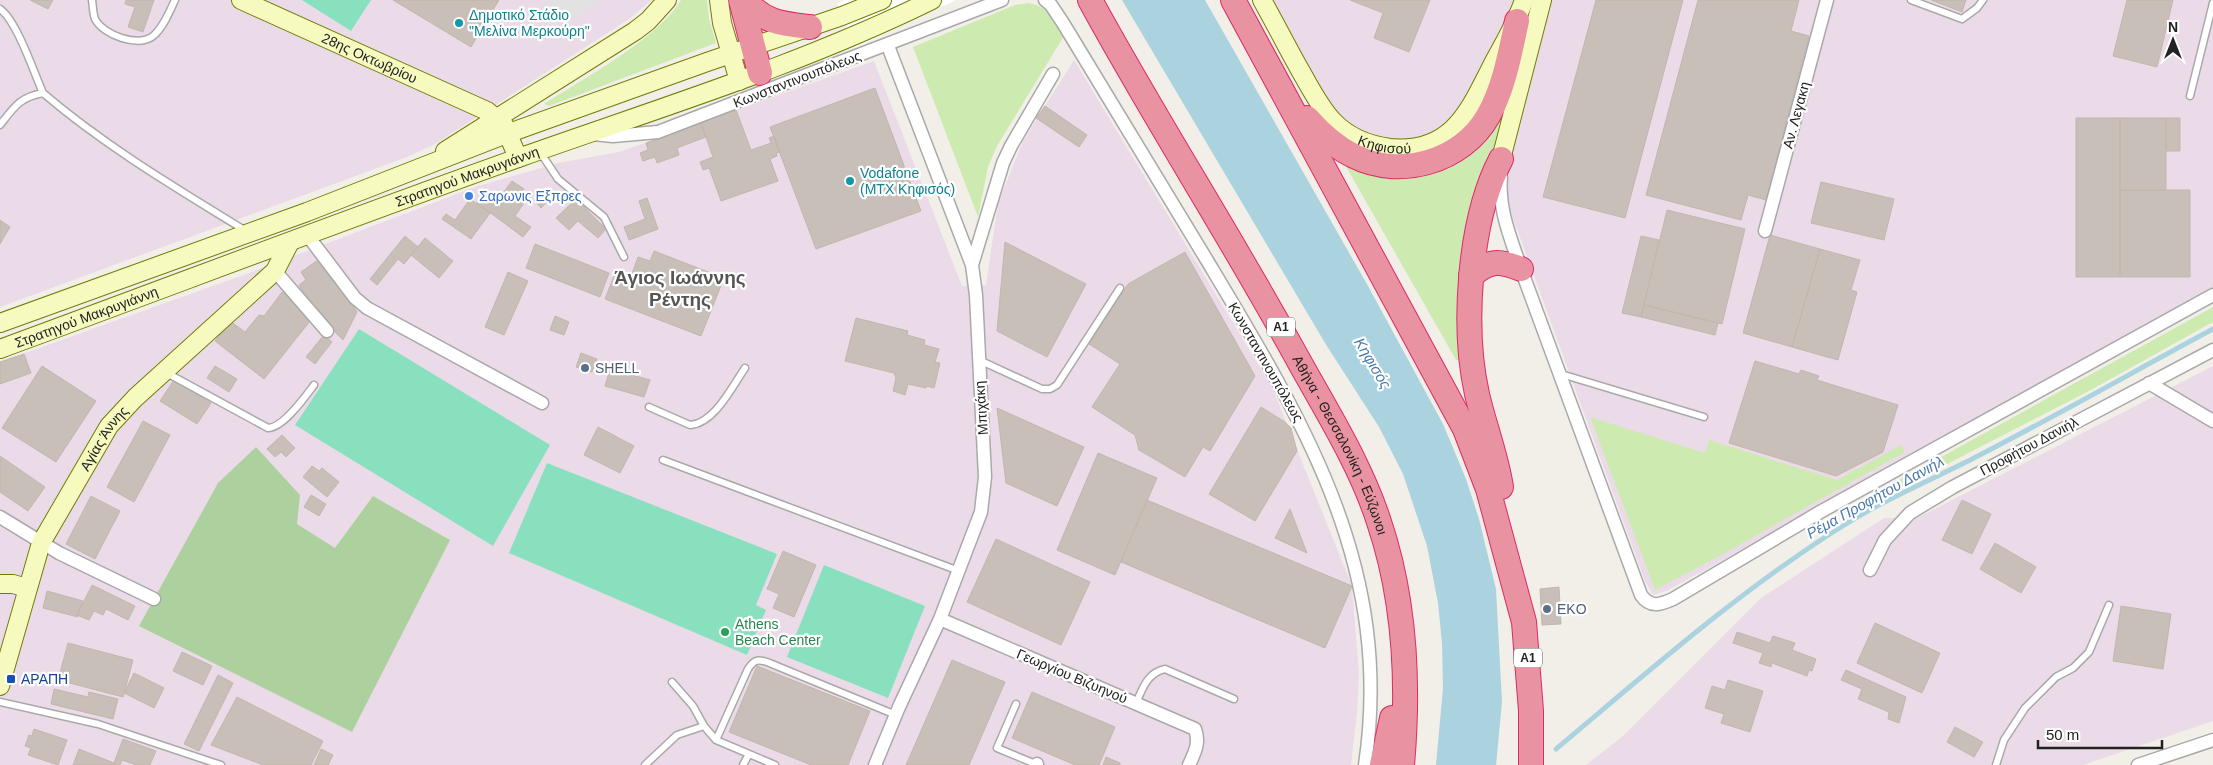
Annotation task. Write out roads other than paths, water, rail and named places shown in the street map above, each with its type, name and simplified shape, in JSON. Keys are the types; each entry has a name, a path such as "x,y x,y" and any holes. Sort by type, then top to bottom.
{"highway":[{"path":"741,0 742,50 749,77"},
{"path":"745,0 757,12 776,23 810,27"},
{"name":"Αθήνα - Θεσσαλονίκη - Εύζωνοι","path":"1090,0 1267,303 1362,475 1380,523 1394,578 1406,679 1402,765"},
{"name":"Α1","path":"1233,0 1465,429 1488,489 1524,622 1531,711 1530,765"},
{"path":"1285,95 1326,139 1354,156 1377,164 1390,166 1405,166 1440,158 1462,146 1480,129 1488,116 1504,76 1520,11"},
{"path":"1501,159 1490,185 1483,209 1471,276 1470,321 1473,376 1500,482 1506,553"},
{"path":"1471,276 1485,265 1492,263 1510,265 1521,269"},
{"path":"1382,765 1388,744 1395,700 1406,679"}],"street":[{"name":"28ης Οκτωβρίου","path":"241,0 467,101 497,117"},
{"path":"412,173 634,31 648,21 666,0"},
{"path":"719,0 722,23 742,50"},
{"name":"Στρατηγού Μακρυγιάννη","path":"0,323 412,173 508,134 842,16 882,0"},
{"name":"Στρατηγού Μακρυγιάννη","path":"0,349 518,158 749,77 851,38 932,0"},
{"name":"Κωνσταντινουπόλεως","path":"588,134 614,136 658,132 888,46 1002,0"},
{"name":"Κωνσταντινουπόλεως","path":"1045,0 1051,5 1068,31 1280,383 1323,472 1348,537 1365,610 1370,696 1364,765"},
{"name":"Κηφισού","path":"1262,0 1310,87 1332,121 1353,137 1380,147 1394,148 1415,147 1424,144 1442,136 1462,120 1479,94 1520,11"},
{"path":"1542,0 1501,159 1500,191 1502,209 1521,269 1641,595 1649,603 1660,605 1867,485 2213,295"},
{"name":"Αν. Λεγακη","path":"1765,231 1827,0"},
{"name":"Μπιχάκη","path":"875,765 940,619 959,571 981,512 985,477 976,295 972,265 888,46"},
{"path":"972,265 1010,146 1053,74"},
{"path":"497,117 508,134 518,158"},
{"path":"281,221 290,242"},
{"path":"308,236 355,298 367,308 542,403"},
{"name":"Αγίας Άννης","path":"0,686 26,588 41,543 109,426 135,398 275,271 290,242"},
{"path":"275,271 327,331"},
{"name":"Προφήτου Δανιήλ","path":"1870,570 1885,540 1910,513 1953,487 2213,350"},
{"path":"2149,383 2213,421"},
{"path":"0,517 41,543 154,599"},
{"path":"0,584 14,584 26,588"},
{"name":"Γεωργίου Βιζυηνού","path":"940,619 1195,729 1198,737 1197,747 1189,765"},
{"path":"2138,765 2213,740"}],"lane":[{"path":"92,0 95,19 102,28 111,34 132,40 143,40 152,38 159,31 175,0"},
{"path":"1912,0 1962,19 1977,8 1983,0"},
{"path":"2190,96 2213,3"},
{"path":"0,9 5,13 14,28 43,93 72,118 148,170 249,233"},
{"path":"0,124 15,106 28,95 43,93"},
{"path":"539,151 558,180 604,217 624,257"},
{"path":"978,360 1042,389 1050,389 1057,385 1120,288"},
{"path":"649,407 690,426 696,425 710,418 745,368"},
{"path":"164,371 268,428 275,426 296,409 314,385"},
{"path":"1560,374 1704,418"},
{"path":"663,460 959,571"},
{"path":"1996,765 2004,740 2025,708 2056,677 2073,668 2089,652 2109,605"},
{"path":"716,740 748,669 753,662 758,660 896,715"},
{"path":"1136,704 1148,679 1155,671 1165,670 1234,698"},
{"path":"672,682 693,706 704,726 716,740 775,765"},
{"path":"0,702 98,724 221,765"},
{"path":"1016,704 997,748 1038,765"},
{"path":"645,765 677,736 704,726"},
{"path":"743,765 749,754"}],"water":[{"name":"Κηφισός","path":"1122,0 1205,0 1368,286 1443,424 1466,479 1479,519 1496,589 1502,702 1496,765 1436,765 1443,688 1442,643 1438,603 1427,546 1403,474 1379,427 1325,343"}],"waterway":[{"name":"Ρέμα Προφήτου Δανιήλ","path":"1556,749 1730,605 1841,527 1890,499 2034,427 2213,329"}],"place":[{"name":"Δημοτικό Στάδιο \"Μελίνα Μερκούρη\"","path":"459,23"},
{"name":"Vodafone (MTX Κηφισός)","path":"850,181"},
{"name":"Σαρωνις Εξπρες","path":"469,196"},
{"name":"SHELL","path":"585,368"},
{"name":"EKO","path":"1547,609"},
{"name":"Athens Beach Center","path":"725,632"},
{"name":"ΑΡΑΠΗ","path":"11,679"}],"district":[{"name":"Άγιος Ιωάννης Ρέντης","path":"680,288"}]}
